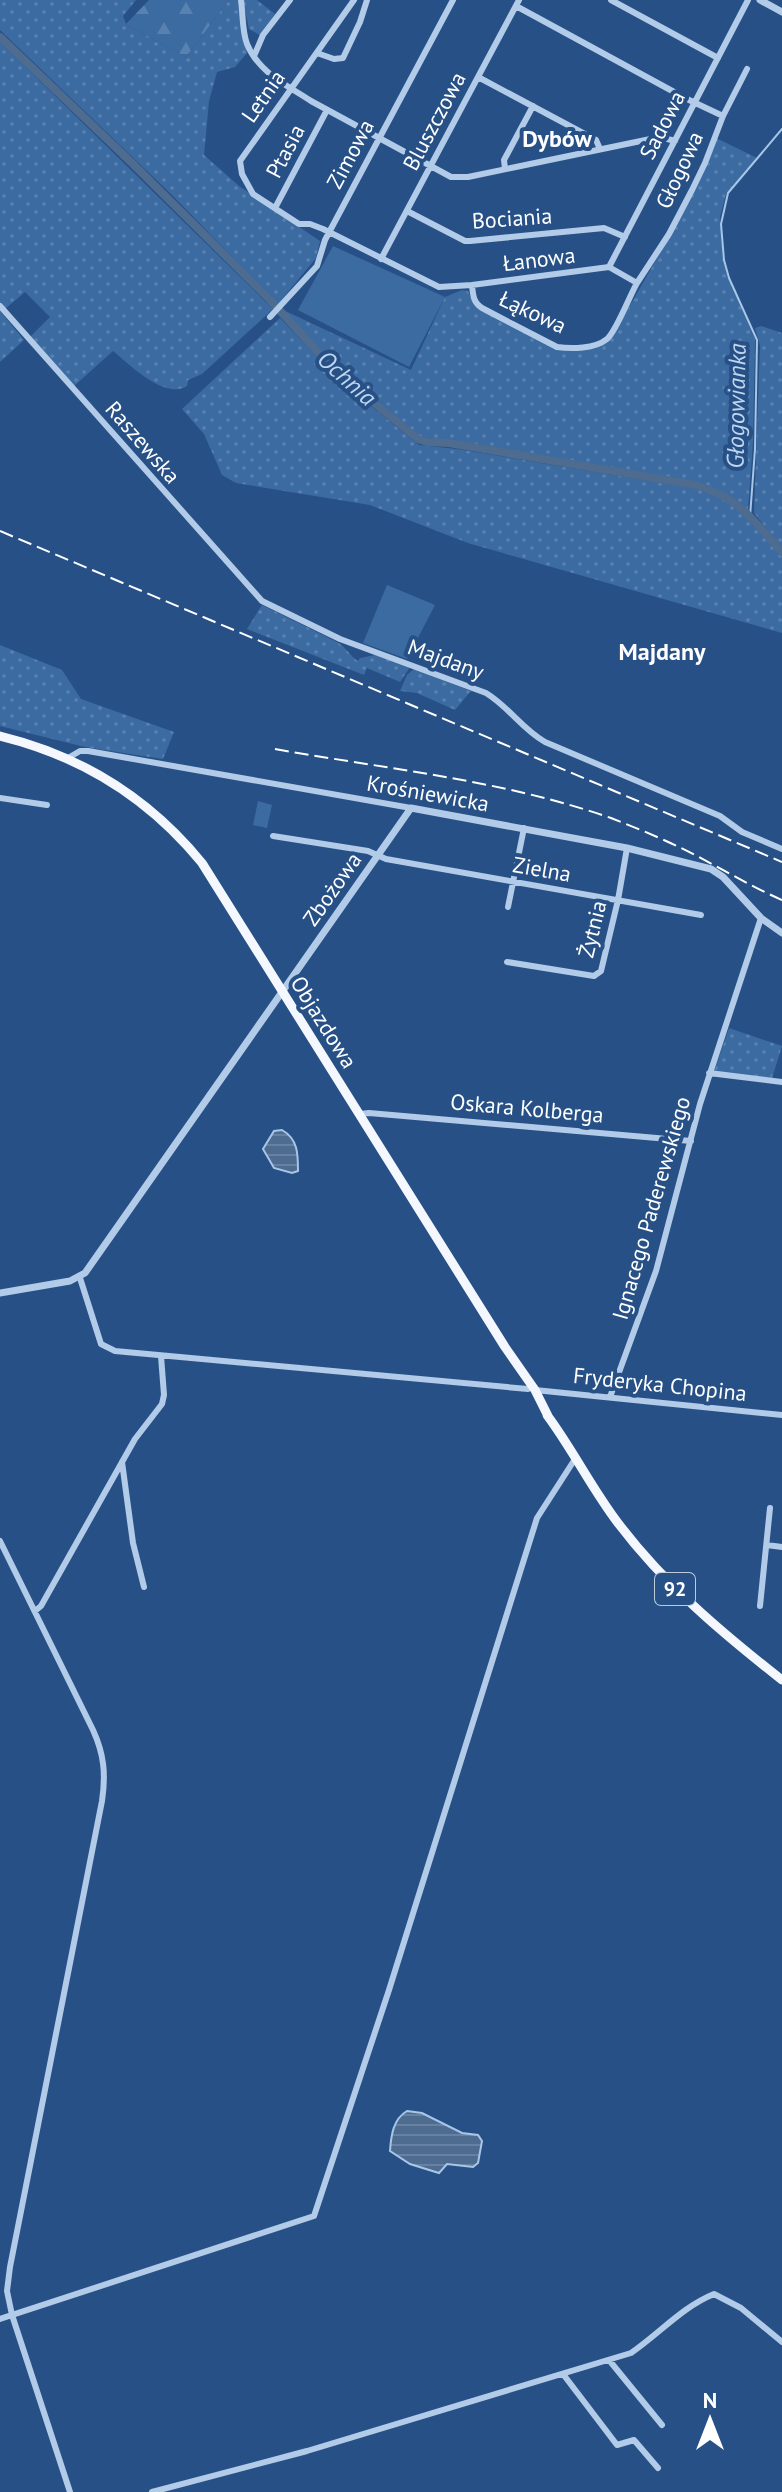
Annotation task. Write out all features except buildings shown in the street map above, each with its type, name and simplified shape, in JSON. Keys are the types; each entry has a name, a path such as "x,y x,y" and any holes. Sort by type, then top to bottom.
{"main road":[{"name":"92","path":"0,736 68,758"},
{"name":"Objazdowa","path":"68,758 107,778 135,798 182,840 216,884 531,1390 616,1520 659,1573 715,1627 782,1680"}],"street":[{"path":"241,0 247,45 276,81 456,178 660,137 675,141"},
{"path":"254,56 263,35 290,0"},
{"name":"Letnia","path":"240,161 354,0"},
{"path":"317,53 334,59 343,58 367,0"},
{"name":"Zimowa","path":"270,317 317,266 329,232 453,0"},
{"path":"611,0 718,58"},
{"name":"Sadowa","path":"609,267 748,0"},
{"path":"760,0 782,12"},
{"path":"517,3 694,103 723,116"},
{"name":"Bluszczowa","path":"381,259 517,3"},
{"name":"Głogowa","path":"637,283 669,234 694,186 711,141 747,69"},
{"path":"478,77 596,140 600,149"},
{"path":"505,169 504,160 533,106"},
{"name":"Ptasia","path":"275,208 327,110"},
{"name":"Łąkowa","path":"240,161 242,174 253,194 299,224 310,224 329,232 439,287 472,285 476,304 557,347 598,344 609,338 637,283"},
{"name":"Bociania","path":"407,211 465,241 604,228 625,237"},
{"path":"609,267 637,283"},
{"name":"Łanowa","path":"472,285 609,267"},
{"name":"Raszewska","path":"0,306 262,601"},
{"name":"Majdany","path":"262,601 340,639 486,693 506,707 530,734 545,742 720,816 782,849"},
{"name":"Krośniewicka","path":"68,758 80,751 88,751 524,828 675,858 715,871 761,918 782,933"},
{"path":"0,798 47,805"},
{"name":"Zbożowa","path":"80,1278 411,808"},
{"path":"508,907 524,828"},
{"name":"Zielna","path":"273,836 368,851 386,859 701,915"},
{"name":"Żytnia","path":"507,962 598,975 618,900 627,848"},
{"name":"Ignacego Paderewskiego","path":"610,1397 656,1271 709,1073 761,918"},
{"name":"Ignacego Paderewskiego","path":"709,1073 782,1082"},
{"name":"Oskara Kolberga","path":"360,1114 691,1141"},
{"path":"0,1293 80,1278"},
{"name":"Fryderyka Chopina","path":"80,1278 101,1344 115,1351 782,1415"},
{"path":"35,1611 41,1606 135,1439 162,1404 161,1356"},
{"path":"0,2319 314,2216 389,1990 537,1518 575,1459"},
{"path":"122,1462 133,1543 144,1587"},
{"path":"760,1606 770,1508"},
{"path":"0,1541 104,1757 102,1801 7,2291 12,2315 70,2492"},
{"path":"767,1545 782,1547"},
{"path":"152,2492 307,2451 631,2353 655,2337 695,2302 714,2294 741,2308 782,2342"},
{"path":"609,2360 662,2425"},
{"path":"563,2374 617,2445 634,2440 658,2468"}],"green space":[{"path":"0,0 136,0 123,16 126,24 186,57 229,0 239,0 247,53 235,67 217,72 209,101 204,155 239,186 320,241 316,258 278,304 172,195 0,30"},
{"path":"149,0 229,0 186,57 126,24"},
{"path":"243,0 257,0 275,14 260,35 249,29"},
{"path":"0,42 273,309 202,374 188,380 187,386 178,389 158,385 113,351 73,387 29,338 50,317 25,292 5,309 0,302"},
{"path":"716,138 757,158 726,194 720,217 723,260 755,339 748,510 724,493 702,484 416,436 358,388 281,309 411,370 445,297 462,290 468,291 475,306 517,329 567,350 604,345 612,337 672,232"},
{"path":"333,246 445,297 409,367 298,310"},
{"path":"0,311 24,340 0,362"},
{"path":"280,318 341,382 419,445 697,489 721,497 739,510 782,555 782,633 468,543 370,505 236,483 222,475 204,434 182,409"},
{"path":"761,326 782,333 782,548 754,513 760,346 755,328"},
{"path":"387,585 435,605 407,659 363,643"},
{"path":"262,605 337,642 358,661 375,655 410,667 400,682 367,668 364,675 247,629"},
{"path":"0,645 62,670 81,699 174,732 163,759 85,747 0,726"},
{"path":"414,669 473,692 455,710 417,693 400,691 407,675"},
{"path":"258,801 272,805 267,828 253,825"},
{"path":"729,1028 782,1046 772,1078 714,1072"}],"shaded area":[{"path":"282,1130 296,1148 298,1171 292,1173 274,1168 263,1149 274,1131"},
{"path":"407,2111 422,2113 462,2133 478,2135 482,2141 478,2163 473,2167 447,2164 439,2173 410,2164 390,2151 396,2123"}],"waterway":[{"name":"Ochnia","path":"0,37 269,299 337,373 418,439 695,485 734,503 782,552"},
{"name":"Głogowianka","path":"750,517 757,340 729,278 721,224 728,193 782,129"}],"railway":[{"path":"0,531 782,862"},
{"path":"275,749 444,777 570,805 664,840 782,900"}],"district":[{"name":"Dybów","path":"557,138"},
{"name":"Majdany","path":"662,651"}]}
